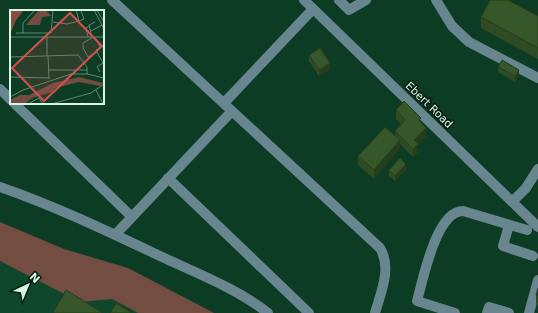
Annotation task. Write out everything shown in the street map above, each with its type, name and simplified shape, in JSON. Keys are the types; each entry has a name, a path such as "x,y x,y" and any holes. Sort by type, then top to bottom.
{"street":[{"path":"112,0 380,248 385,256 385,277 375,313"},
{"name":"Ebert Road","path":"304,0 535,225"},
{"path":"339,0 349,10 366,0"},
{"path":"436,0 452,26 469,42 538,78"},
{"path":"224,103 313,9"},
{"path":"0,89 10,99"},
{"path":"15,104 132,217"},
{"path":"115,235 232,111"},
{"path":"512,202 526,188 538,169"},
{"path":"168,178 308,313"},
{"path":"0,187 44,203 207,277 259,306 268,313"},
{"path":"455,313 417,301 436,236 452,214 459,211 509,225 535,225"},
{"path":"509,225 503,246 533,256"},
{"path":"530,313 538,280"},
{"path":"487,313 488,307 509,313"}],"shaded area":[{"path":"0,222 64,249 128,268 214,313 138,313 112,299 80,302 0,261"},
{"path":"0,261 80,302 112,299 138,313 0,313"}],"building":[{"path":"490,0 508,0 538,16 538,48 481,17"},
{"path":"320,48 330,63 319,70 309,55"},
{"path":"502,60 519,70 515,76 498,67"},
{"path":"404,101 421,118 419,120 426,128 414,140 418,144 413,149 395,131 405,120 396,110"},
{"path":"385,127 400,140 374,170 358,156"},
{"path":"400,158 406,164 395,176 389,170"},
{"path":"66,290 103,313 53,312"},
{"path":"116,303 132,313 110,313"}]}
